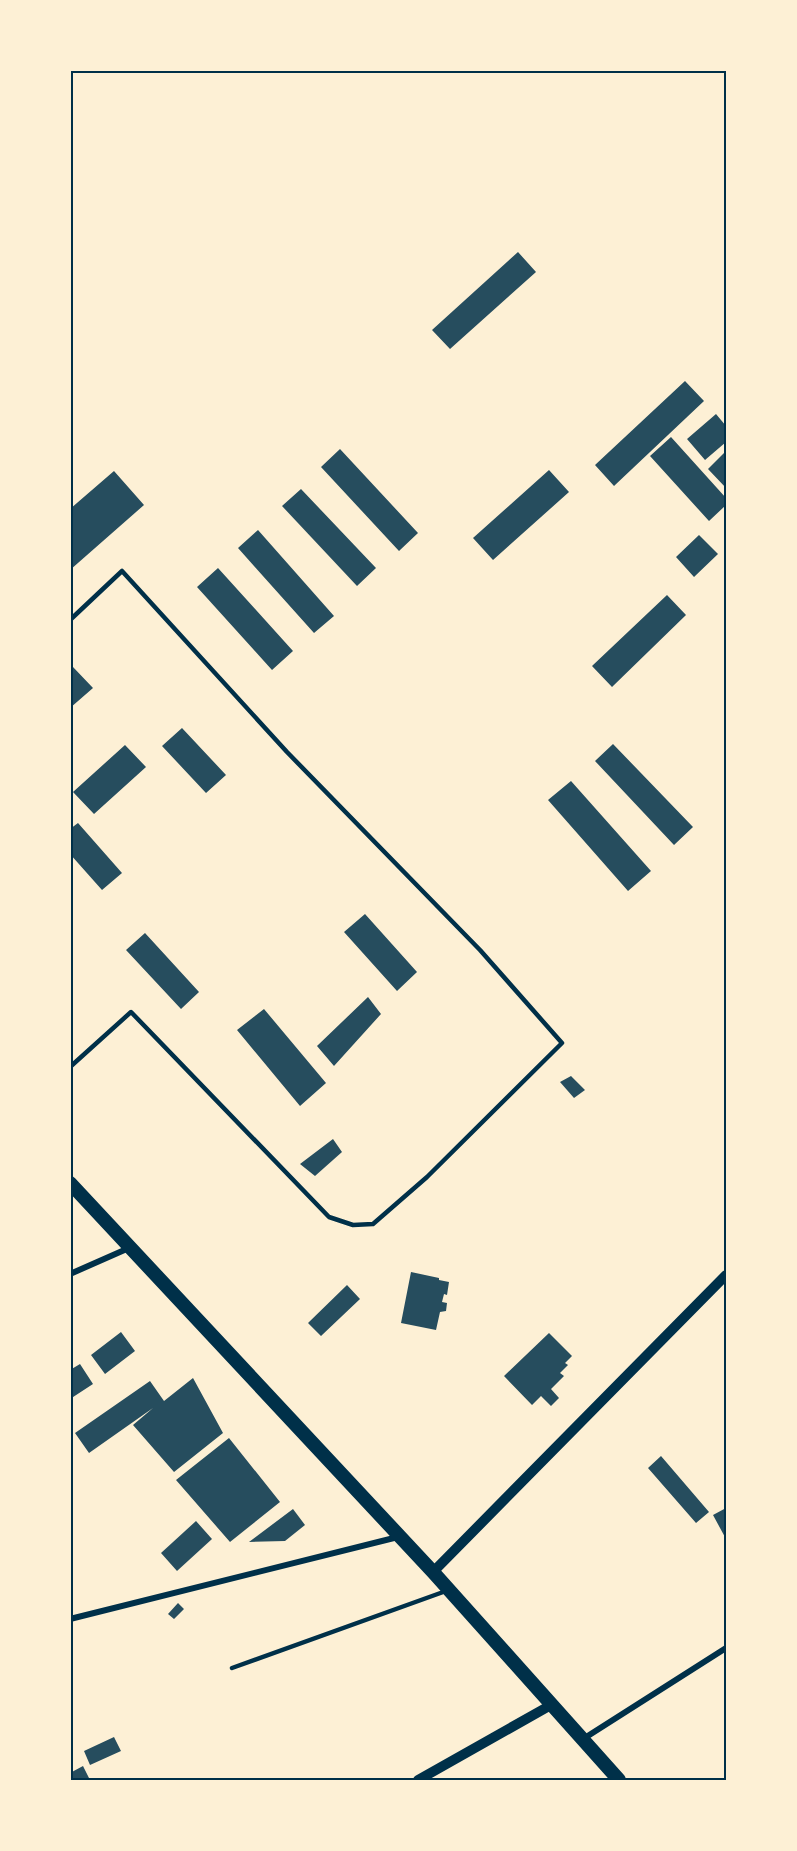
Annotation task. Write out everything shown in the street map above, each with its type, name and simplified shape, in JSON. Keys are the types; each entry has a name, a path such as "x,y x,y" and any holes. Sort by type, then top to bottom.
{"main road":[{"path":"70,1183 433,1572 619,1780"}],"street":[{"path":"70,1274 129,1248"},
{"path":"433,1572 726,1275"},
{"path":"70,1620 399,1536"},
{"path":"582,1740 726,1648"},
{"path":"418,1780 551,1705"}],"lane":[{"path":"70,620 122,571 287,752 480,950 562,1043 427,1177 373,1224 353,1225 329,1217 131,1012 70,1067"},
{"path":"231,1668 449,1590"}],"building":[{"path":"518,252 536,272 450,349 432,330"},
{"path":"685,381 704,401 614,486 595,465"},
{"path":"716,414 726,426 726,442 705,460 687,439"},
{"path":"671,437 726,498 726,505 709,521 650,456"},
{"path":"340,449 418,533 399,551 321,467"},
{"path":"726,451 726,488 708,469"},
{"path":"549,470 569,492 493,560 473,538"},
{"path":"114,471 144,505 70,570 70,509"},
{"path":"301,489 376,568 357,586 282,506"},
{"path":"258,530 334,616 314,633 238,548"},
{"path":"699,535 718,554 694,577 676,557"},
{"path":"218,568 293,651 272,670 197,587"},
{"path":"667,595 686,615 612,687 592,666"},
{"path":"73,667 93,688 70,708 70,669"},
{"path":"182,728 226,775 206,793 162,746"},
{"path":"613,744 693,827 674,845 595,761"},
{"path":"125,745 146,767 94,814 73,792"},
{"path":"571,781 651,871 628,891 548,800"},
{"path":"78,823 122,873 102,890 70,854 70,829"},
{"path":"365,914 417,972 397,991 344,932"},
{"path":"145,933 199,992 181,1009 126,950"},
{"path":"368,997 381,1014 334,1066 317,1046"},
{"path":"264,1009 326,1083 300,1106 237,1030"},
{"path":"571,1076 585,1090 574,1098 560,1082"},
{"path":"333,1139 342,1152 315,1176 300,1164"},
{"path":"411,1272 449,1282 447,1295 444,1294 442,1302 447,1303 446,1311 440,1312 436,1330 401,1323"},
{"path":"347,1285 360,1299 321,1336 308,1323"},
{"path":"121,1332 135,1351 105,1374 91,1355"},
{"path":"549,1333 572,1356 565,1363 568,1365 560,1373 564,1376 551,1389 559,1398 551,1406 541,1396 532,1405 504,1376"},
{"path":"80,1364 93,1384 70,1399 70,1370"},
{"path":"193,1378 223,1433 174,1472 133,1425 153,1408 89,1453 75,1433 150,1381 164,1401"},
{"path":"229,1438 280,1502 230,1542 176,1480"},
{"path":"661,1456 709,1512 696,1523 648,1468"},
{"path":"726,1508 726,1539 713,1515"},
{"path":"293,1509 305,1525 285,1541 249,1542"},
{"path":"196,1521 212,1539 177,1571 161,1553"},
{"path":"178,1603 184,1609 174,1619 168,1614"},
{"path":"114,1737 121,1751 90,1765 84,1751"},
{"path":"83,1766 90,1780 70,1780 70,1773"}]}
